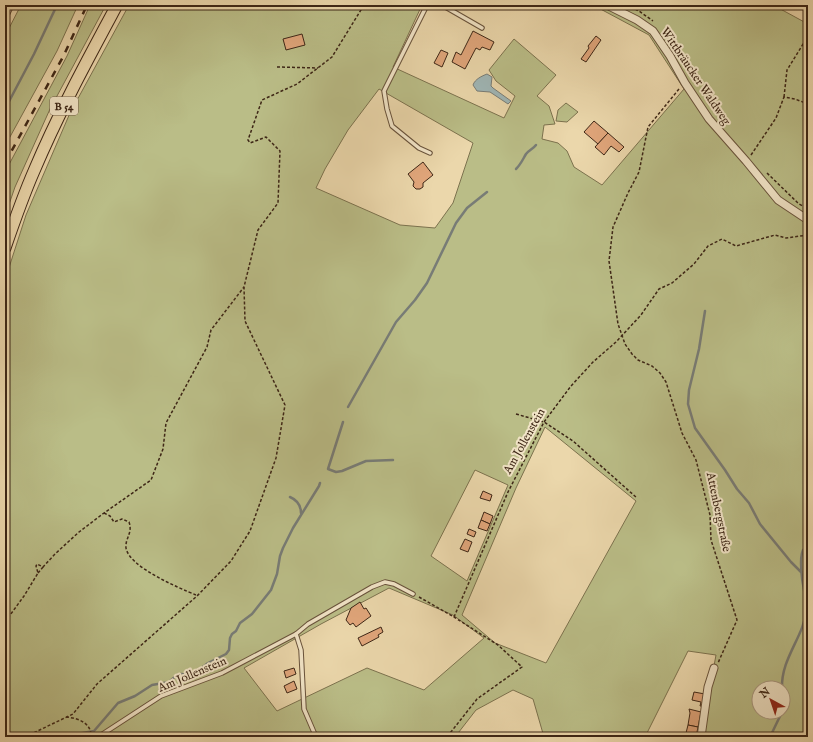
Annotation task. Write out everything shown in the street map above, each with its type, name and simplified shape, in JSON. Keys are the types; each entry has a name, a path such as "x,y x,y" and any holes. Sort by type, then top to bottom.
{"main road":[{"name":"B 54","path":"5,248 34,171 52,131 80,73 117,5"}],"street":[{"name":"Wittbräucker Waldweg","path":"607,5 637,20 653,31 709,119 778,200 808,220"},
{"path":"701,737 708,687 715,668"}],"lane":[{"path":"5,19 11,8 10,5"},
{"path":"427,5 384,91 392,126 419,148 430,152"},
{"path":"442,5 482,28"},
{"name":"Am Jollenstein","path":"98,737 161,696 222,673 296,634 308,624 372,587 384,582 394,584 413,594"},
{"path":"296,634 301,650 304,709 316,737"}],"path":[{"path":"25,737 73,714 98,684 197,596 231,561 250,531 276,458 285,405 245,322 244,287 258,230 278,203 280,151 266,137 250,143 248,140 262,100 297,84 332,57 364,5"},
{"path":"746,161 758,146 776,118 784,97 787,70 808,36"},
{"path":"277,67 318,68"},
{"path":"621,335 618,324 609,261 613,227 639,172 648,127 671,97 685,83"},
{"path":"784,97 808,104"},
{"path":"767,173 799,204 808,209"},
{"name":"Am Jollenstein","path":"454,617 508,492 544,422 571,386 641,315 659,289 672,283 694,264 708,246 722,239 736,246 774,235 786,238 808,235"},
{"path":"5,622 24,596 38,572 60,549 104,513 151,480 163,449 166,423 208,347 211,330 244,287"},
{"name":"Attenbergstraße","path":"621,335 632,354 638,360 652,366 660,373 666,382 682,433 696,460 710,515 711,540 737,620 715,668"},
{"path":"516,414 544,422 573,441 637,498"},
{"path":"104,513 110,516 114,522 122,519 129,522 130,531 126,540 126,550 134,562 156,576 197,596"},
{"path":"38,572 36,566 37,564 43,567"},
{"path":"413,594 454,617 498,645 522,667 477,699 447,737"},
{"path":"65,717 75,718 86,724 91,732 90,737"}],"green space":[{"path":"21,5 78,5 57,51 5,146 5,36"},
{"path":"90,5 106,5 50,109 15,187 5,216 5,172 67,56"},
{"path":"129,5 422,5 393,67 504,118 515,96 496,81 489,70 514,39 556,75 537,96 549,106 555,124 544,125 542,139 558,143 567,151 574,167 602,185 684,89 649,35 593,5 773,5 808,24 808,737 701,737 716,655 688,651 645,737 544,737 533,699 513,690 476,710 455,737 5,737 5,280 26,215 70,113","holes":["379,89 473,143 453,203 435,228 400,225 316,188 325,169 348,130","545,427 636,501 546,663 495,643 462,615 516,488","475,470 508,485 467,581 431,556","389,588 453,615 484,638 424,690 367,668 277,711 244,668 321,624"]},
{"path":"566,103 578,112 567,122 556,121 558,110"}],"water":[{"path":"487,74 492,77 491,86 511,101 508,104 490,92 477,91 473,85 475,81"}],"building":[{"path":"473,31 494,42 490,50 482,47 480,50 476,48 465,69 452,62 456,52 461,55"},
{"path":"302,34 305,45 286,50 283,39"},
{"path":"596,36 601,40 586,62 581,59 589,48 588,46"},
{"path":"441,50 448,53 442,67 434,63"},
{"path":"594,121 608,133 598,144 584,132"},
{"path":"608,133 624,147 619,152 611,146 604,155 595,147"},
{"path":"423,162 433,175 423,183 423,187 416,189 413,186 414,182 408,174"},
{"path":"483,491 492,495 490,501 480,498"},
{"path":"484,512 493,516 490,524 481,520"},
{"path":"481,520 490,524 487,531 478,528"},
{"path":"469,529 476,532 474,537 467,534"},
{"path":"465,539 472,542 468,552 460,549"},
{"path":"360,602 371,616 356,627 353,623 350,625 346,620 351,608"},
{"path":"381,627 383,632 378,635 379,637 362,646 358,638"},
{"path":"294,668 296,674 286,678 284,671"},
{"path":"294,681 297,689 287,693 284,686"},
{"path":"694,692 705,694 703,706 700,706 701,702 692,700"},
{"path":"689,709 701,712 698,727 688,725 690,713"},
{"path":"688,725 698,727 696,737 685,737"}],"waterway":[{"path":"5,109 34,54 57,5"},
{"path":"516,169 526,154 536,145"},
{"path":"348,407 396,322 427,283 456,223 467,208 487,192"},
{"path":"705,311 699,349 689,390 688,404 695,428 737,489 749,503 760,524 801,572"},
{"path":"343,422 328,469 336,472 366,461 393,460"},
{"path":"69,737 94,731 118,703 135,696 152,685 169,682 177,675 190,675 195,673 208,663 226,654 229,650 230,638 232,634 236,631 240,623 252,614 271,590 277,574 283,548 293,528 320,483"},
{"path":"290,497 298,503 301,513"},
{"path":"783,680 785,667 805,619 807,601 802,581 801,564 803,550 808,546"},
{"path":"770,737 778,720"}],"railway":[{"path":"5,163 64,55 87,5"}]}
